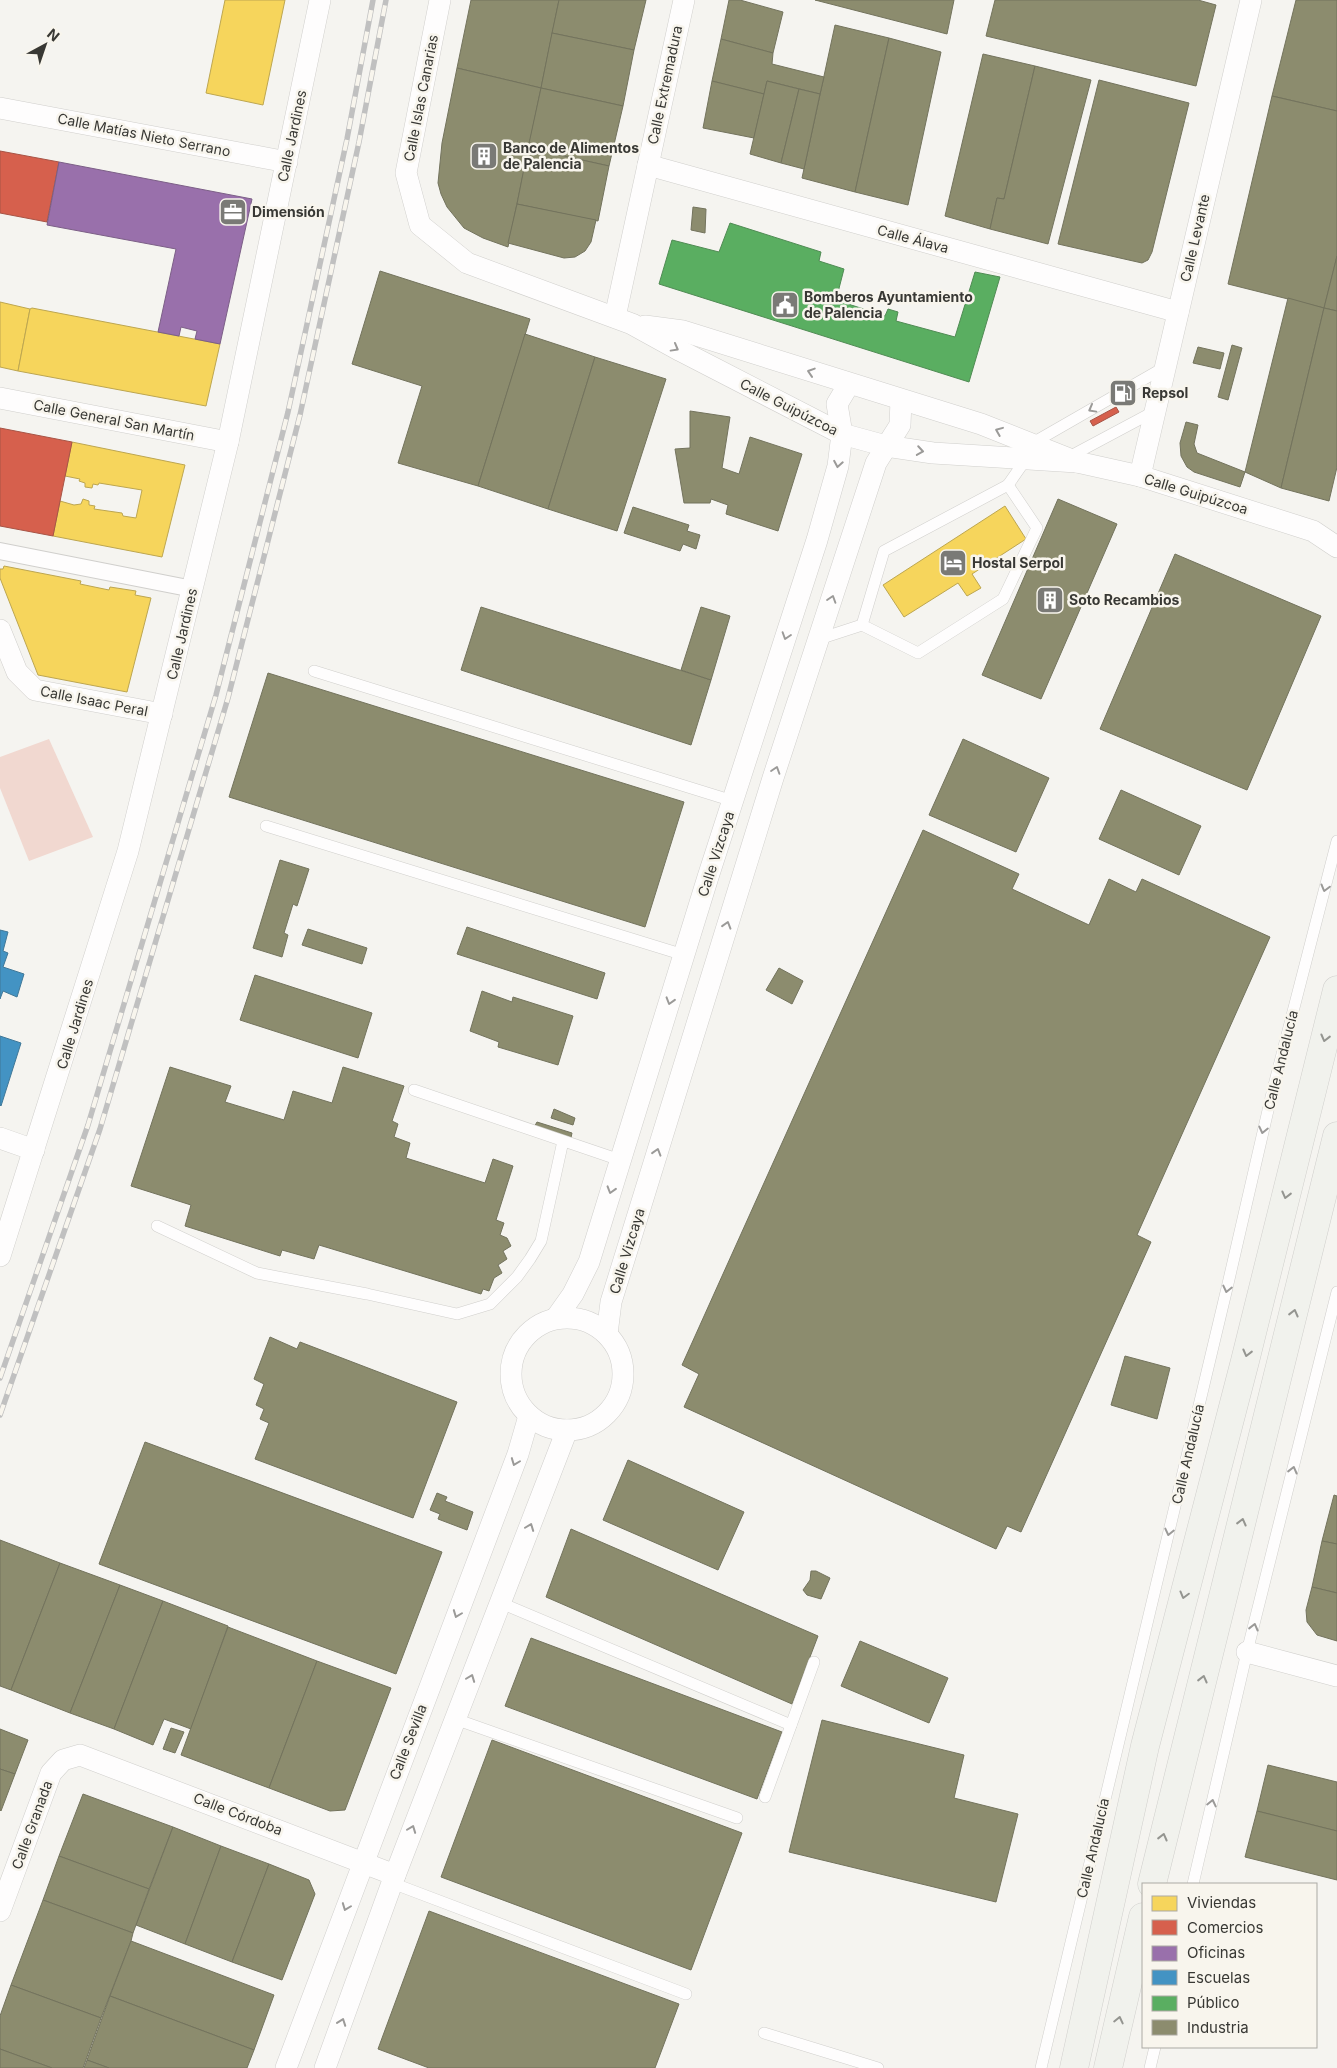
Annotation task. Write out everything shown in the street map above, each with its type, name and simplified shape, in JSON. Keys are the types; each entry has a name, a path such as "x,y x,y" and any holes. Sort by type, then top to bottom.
{"main road":[{"name":"Calle Andalucía","path":"1074,2068 1145,1746 1240,1380 1337,990"},
{"path":"1152,1883 1337,1136"},
{"path":"1108,2068 1142,1921"}],"street":[{"name":"Calle Jardines","path":"0,1256 128,851 228,442 320,0"},
{"name":"Calle Islas Canarias","path":"420,225 406,173 440,0"},
{"name":"Calle Extremadura","path":"624,321 648,165 684,0"},
{"name":"Calle Levante","path":"1140,476 1251,0"},
{"name":"Calle Matías Nieto Serrano","path":"0,108 287,162"},
{"name":"Calle Álava","path":"648,165 1178,312"},
{"name":"Calle Guipúzcoa","path":"420,225 467,263 624,321 842,434 886,446 933,454 1028,451 1072,460 1140,476 1313,531 1337,547"},
{"name":"Calle Guipúzcoa","path":"624,321 683,331 981,424 1028,451"},
{"name":"Calle Vizcaya","path":"556,1318 573,1294 589,1262 684,955 818,540 838,466 842,434 837,404 849,384"},
{"name":"Calle General San Martín","path":"0,398 228,442"},
{"name":"Calle Vizcaya","path":"607,1334 611,1302 713,972 876,463 900,425 902,400"},
{"name":"Calle Guipúzcoa","path":"1313,531 1337,529"},
{"path":"0,551 193,589"},
{"name":"Calle Isaac Peral","path":"0,630 17,672 35,690 162,714"},
{"path":"684,955 713,972"},
{"path":"0,1138 34,1150"},
{"path":"568,1317 582,1319 596,1325 607,1334 616,1346 622,1364 622,1382 617,1399 610,1411 593,1424 584,1428 567,1430 542,1424 529,1416 513,1392 510,1377 513,1356 521,1340 530,1330 556,1318 568,1317"},
{"name":"Calle Sevilla","path":"286,2068 518,1454 529,1416"},
{"path":"325,2068 393,1879 567,1430"},
{"path":"1247,1652 1337,1676"},
{"name":"Calle Córdoba","path":"80,1755 363,1862 393,1879"},
{"name":"Calle Granada","path":"0,1911 51,1773 63,1760 80,1755"}],"lane":[{"path":"862,625 884,551 1008,485 1028,451 1165,368"},
{"path":"1072,460 1155,411"},
{"path":"819,639 862,625 918,653 1003,599 1037,528 1008,485"},
{"path":"314,671 733,801"},
{"path":"266,826 684,955"},
{"name":"Calle Andalucía","path":"1040,2068 1272,1093 1337,841"},
{"path":"414,1090 620,1160"},
{"path":"157,1226 258,1273 368,1294 457,1314 490,1304 517,1277 530,1259 541,1241 563,1141"},
{"path":"1193,1883 1247,1652 1337,1292"},
{"path":"501,1603 791,1725"},
{"path":"764,1797 814,1662"},
{"path":"455,1719 737,1818"},
{"path":"393,1879 686,1994"},
{"path":"764,2033 878,2068"},
{"path":"1150,2068 1155,2048"}],"shaded area":[{"path":"49,739 93,837 29,861 0,788 0,757"}],"building: Viviendas":[{"path":"225,0 285,0 263,105 206,93"},
{"path":"0,302 30,309 18,371 0,367"},
{"path":"30,309 220,344 206,406 18,371"},
{"path":"72,442 185,465 162,557 53,536 60,501 74,505 81,504 83,499 89,501 89,505 95,506 94,509 122,513 123,516 136,518 142,490 99,483 98,485 93,484 92,488 85,487 85,483 79,481 80,479 65,476"},
{"path":"1005,506 1026,539 972,574 981,588 967,596 958,583 904,617 883,585"},
{"path":"4,566 81,581 80,584 109,590 110,587 136,591 135,595 151,598 127,692 38,675 0,578 0,569 3,569"}],"building: Comercios":[{"path":"0,151 59,162 47,222 0,213"},
{"path":"1116,407 1119,412 1093,426 1090,421"},
{"path":"0,428 72,442 53,536 0,526"}],"building: Oficinas":[{"path":"59,162 252,199 220,344 195,339 197,331 181,327 179,336 158,332 176,249 47,225"}],"building: Escuelas":[{"path":"0,930 8,932 3,951 8,953 3,967 24,974 17,997 3,991 0,999"},
{"path":"0,1036 21,1043 1,1106 0,1105"}],"building: Público":[{"name":"Bomberos Ayuntamiento de Palencia","path":"730,223 821,252 819,261 844,269 836,300 885,316 888,309 898,312 896,321 955,337 975,272 1000,277 969,382 659,284 672,240 719,252"}],"building: Industria":[{"path":"471,0 559,0 541,88 457,68"},
{"path":"559,0 646,0 634,50 552,33"},
{"path":"729,0 740,0 783,12 773,53 721,39"},
{"path":"815,0 954,0 947,34"},
{"path":"995,0 1198,0 1216,5 1196,86 986,36"},
{"path":"1296,0 1337,0 1337,111 1272,96"},
{"path":"835,25 889,38 855,192 802,178"},
{"path":"552,33 634,50 623,106 541,88"},
{"path":"889,38 941,52 908,205 855,192"},
{"path":"721,39 773,53 772,64 824,77 820,94 767,81 764,94 712,81"},
{"path":"983,54 1035,66 1004,199 997,198 990,229 945,216"},
{"path":"1035,66 1091,80 1048,244 990,229 997,198 1004,199"},
{"name":"Banco de Alimentos de Palencia","path":"457,68 541,88 508,247 483,238 464,228 447,207 441,194 438,183 442,143"},
{"path":"1099,80 1189,103 1152,252 1148,260 1142,263 1058,244"},
{"path":"712,81 764,94 754,138 703,128"},
{"path":"767,81 799,89 781,163 750,154"},
{"path":"541,88 623,106 609,166 528,148"},
{"path":"799,89 820,94 804,169 781,163"},
{"path":"1272,96 1337,111 1337,256 1324,308 1228,284"},
{"path":"528,148 609,166 598,221 517,204"},
{"path":"517,204 596,220 591,242 585,251 575,257 564,258 508,243"},
{"path":"693,207 706,209 705,233 691,230"},
{"path":"1337,256 1337,311 1324,308"},
{"path":"380,271 530,319 478,486 398,463 422,386 352,364"},
{"path":"1288,298 1324,308 1281,488 1245,472"},
{"path":"1324,308 1337,311 1337,467 1329,501 1281,488"},
{"path":"525,334 595,357 548,509 478,486"},
{"path":"1232,345 1242,348 1228,400 1218,397"},
{"path":"1198,347 1224,353 1220,369 1193,363"},
{"path":"595,357 666,379 617,531 548,509"},
{"path":"690,411 730,417 722,468 739,474 750,437 802,454 778,531 726,514 728,505 711,499 710,503 684,503 675,449 690,448"},
{"path":"1186,422 1198,425 1194,444 1197,453 1245,472 1240,487 1194,472 1187,467 1181,456 1180,443"},
{"name":"Soto Recambios","path":"1058,499 1117,524 1041,699 982,675"},
{"path":"633,507 689,525 687,531 700,535 696,549 683,544 680,551 624,533"},
{"path":"1175,554 1321,616 1247,790 1100,729"},
{"path":"481,607 711,680 691,745 461,670"},
{"path":"701,607 730,616 711,680 681,670"},
{"path":"268,673 684,802 645,927 229,797"},
{"path":"963,739 1049,778 1016,852 929,815"},
{"path":"1121,790 1201,826 1179,875 1099,839"},
{"path":"923,830 1019,874 1012,889 1089,925 1109,879 1136,892 1142,879 1270,937 1137,1235 1151,1242 1021,1532 1007,1526 996,1549 684,1407 699,1374 682,1365"},
{"path":"280,860 309,869 297,906 293,904 284,933 288,935 282,957 253,948"},
{"path":"467,927 605,973 597,999 457,954"},
{"path":"308,929 367,948 362,964 302,945"},
{"path":"779,968 803,981 792,1004 766,990"},
{"path":"255,975 372,1013 358,1058 240,1020"},
{"path":"482,991 512,1002 513,997 573,1016 558,1065 498,1047 499,1042 470,1031"},
{"path":"170,1067 231,1086 225,1102 284,1120 293,1091 332,1103 343,1067 404,1086 392,1121 398,1124 394,1137 410,1143 406,1158 485,1183 493,1159 513,1166 496,1220 504,1223 500,1235 507,1238 511,1246 503,1251 507,1259 498,1265 502,1273 494,1278 489,1291 483,1289 481,1294 319,1245 314,1259 282,1250 280,1256 185,1226 191,1205 131,1186"},
{"path":"554,1109 575,1118 573,1125 551,1118"},
{"path":"537,1122 572,1133 570,1142 533,1129"},
{"path":"270,1337 297,1349 300,1342 457,1402 413,1518 255,1459 269,1423 260,1419 264,1409 256,1405 264,1384 254,1379"},
{"path":"1125,1356 1170,1368 1157,1419 1111,1405"},
{"path":"145,1442 442,1552 396,1674 99,1564"},
{"path":"628,1460 744,1512 718,1570 603,1520"},
{"path":"437,1493 447,1497 445,1501 473,1512 467,1530 438,1519 440,1514 430,1510"},
{"path":"1334,1495 1337,1496 1337,1544 1322,1541"},
{"path":"571,1529 818,1636 792,1704 546,1597"},
{"path":"0,1540 60,1563 11,1690 0,1686"},
{"path":"1322,1541 1337,1544 1337,1593 1312,1587"},
{"path":"60,1563 120,1585 70,1713 11,1690"},
{"path":"811,1571 816,1571 830,1578 821,1599 807,1595 803,1590 810,1580"},
{"path":"120,1585 163,1601 114,1729 70,1713"},
{"path":"1312,1587 1337,1593 1337,1641 1317,1635 1307,1622 1306,1610"},
{"path":"163,1601 228,1626 191,1729 164,1719 153,1745 114,1729"},
{"path":"228,1627 317,1661 269,1788 181,1755"},
{"path":"531,1638 782,1732 757,1799 505,1706"},
{"path":"860,1641 948,1678 929,1723 841,1686"},
{"path":"317,1661 391,1688 345,1810 330,1811 269,1788"},
{"path":"822,1720 964,1755 954,1798 1018,1814 996,1902 789,1852"},
{"path":"171,1728 184,1732 175,1753 163,1749"},
{"path":"0,1729 28,1740 15,1774 0,1769"},
{"path":"492,1740 742,1833 691,1970 441,1877"},
{"path":"1268,1765 1337,1782 1337,1831 1257,1811"},
{"path":"0,1769 15,1774 1,1811 0,1810"},
{"path":"83,1794 173,1827 149,1889 59,1856"},
{"path":"1257,1811 1337,1831 1337,1880 1245,1857"},
{"path":"173,1827 221,1846 185,1944 136,1925"},
{"path":"221,1846 269,1864 232,1962 185,1944"},
{"path":"59,1856 149,1889 133,1933 43,1900"},
{"path":"269,1864 309,1880 315,1894 282,1980 232,1962"},
{"path":"43,1900 133,1933 101,2018 11,1985"},
{"path":"429,1911 679,2004 655,2068 429,2068 378,2049"},
{"path":"131,1941 274,1995 254,2050 110,1996"},
{"path":"11,1985 101,2018 83,2068 52,2068 0,2049 0,2016"},
{"path":"110,1996 254,2050 247,2068 109,2068 87,2060"},
{"path":"0,2049 52,2068 0,2068"},
{"path":"87,2060 109,2068 84,2068"}],"railway":[{"path":"0,1378 88,1125 216,695 288,412 347,139 373,0"},
{"path":"0,1415 100,1129 228,698 300,415 359,142 386,0"}],"place":[{"name":"Banco de Alimentos de Palencia","path":"484,156"},
{"name":"Dimensión","path":"233,212"},
{"name":"Bomberos Ayuntamiento de Palencia","path":"785,305"},
{"name":"Repsol","path":"1123,393"},
{"name":"Hostal Serpol","path":"953,563"},
{"name":"Soto Recambios","path":"1050,600"}]}
